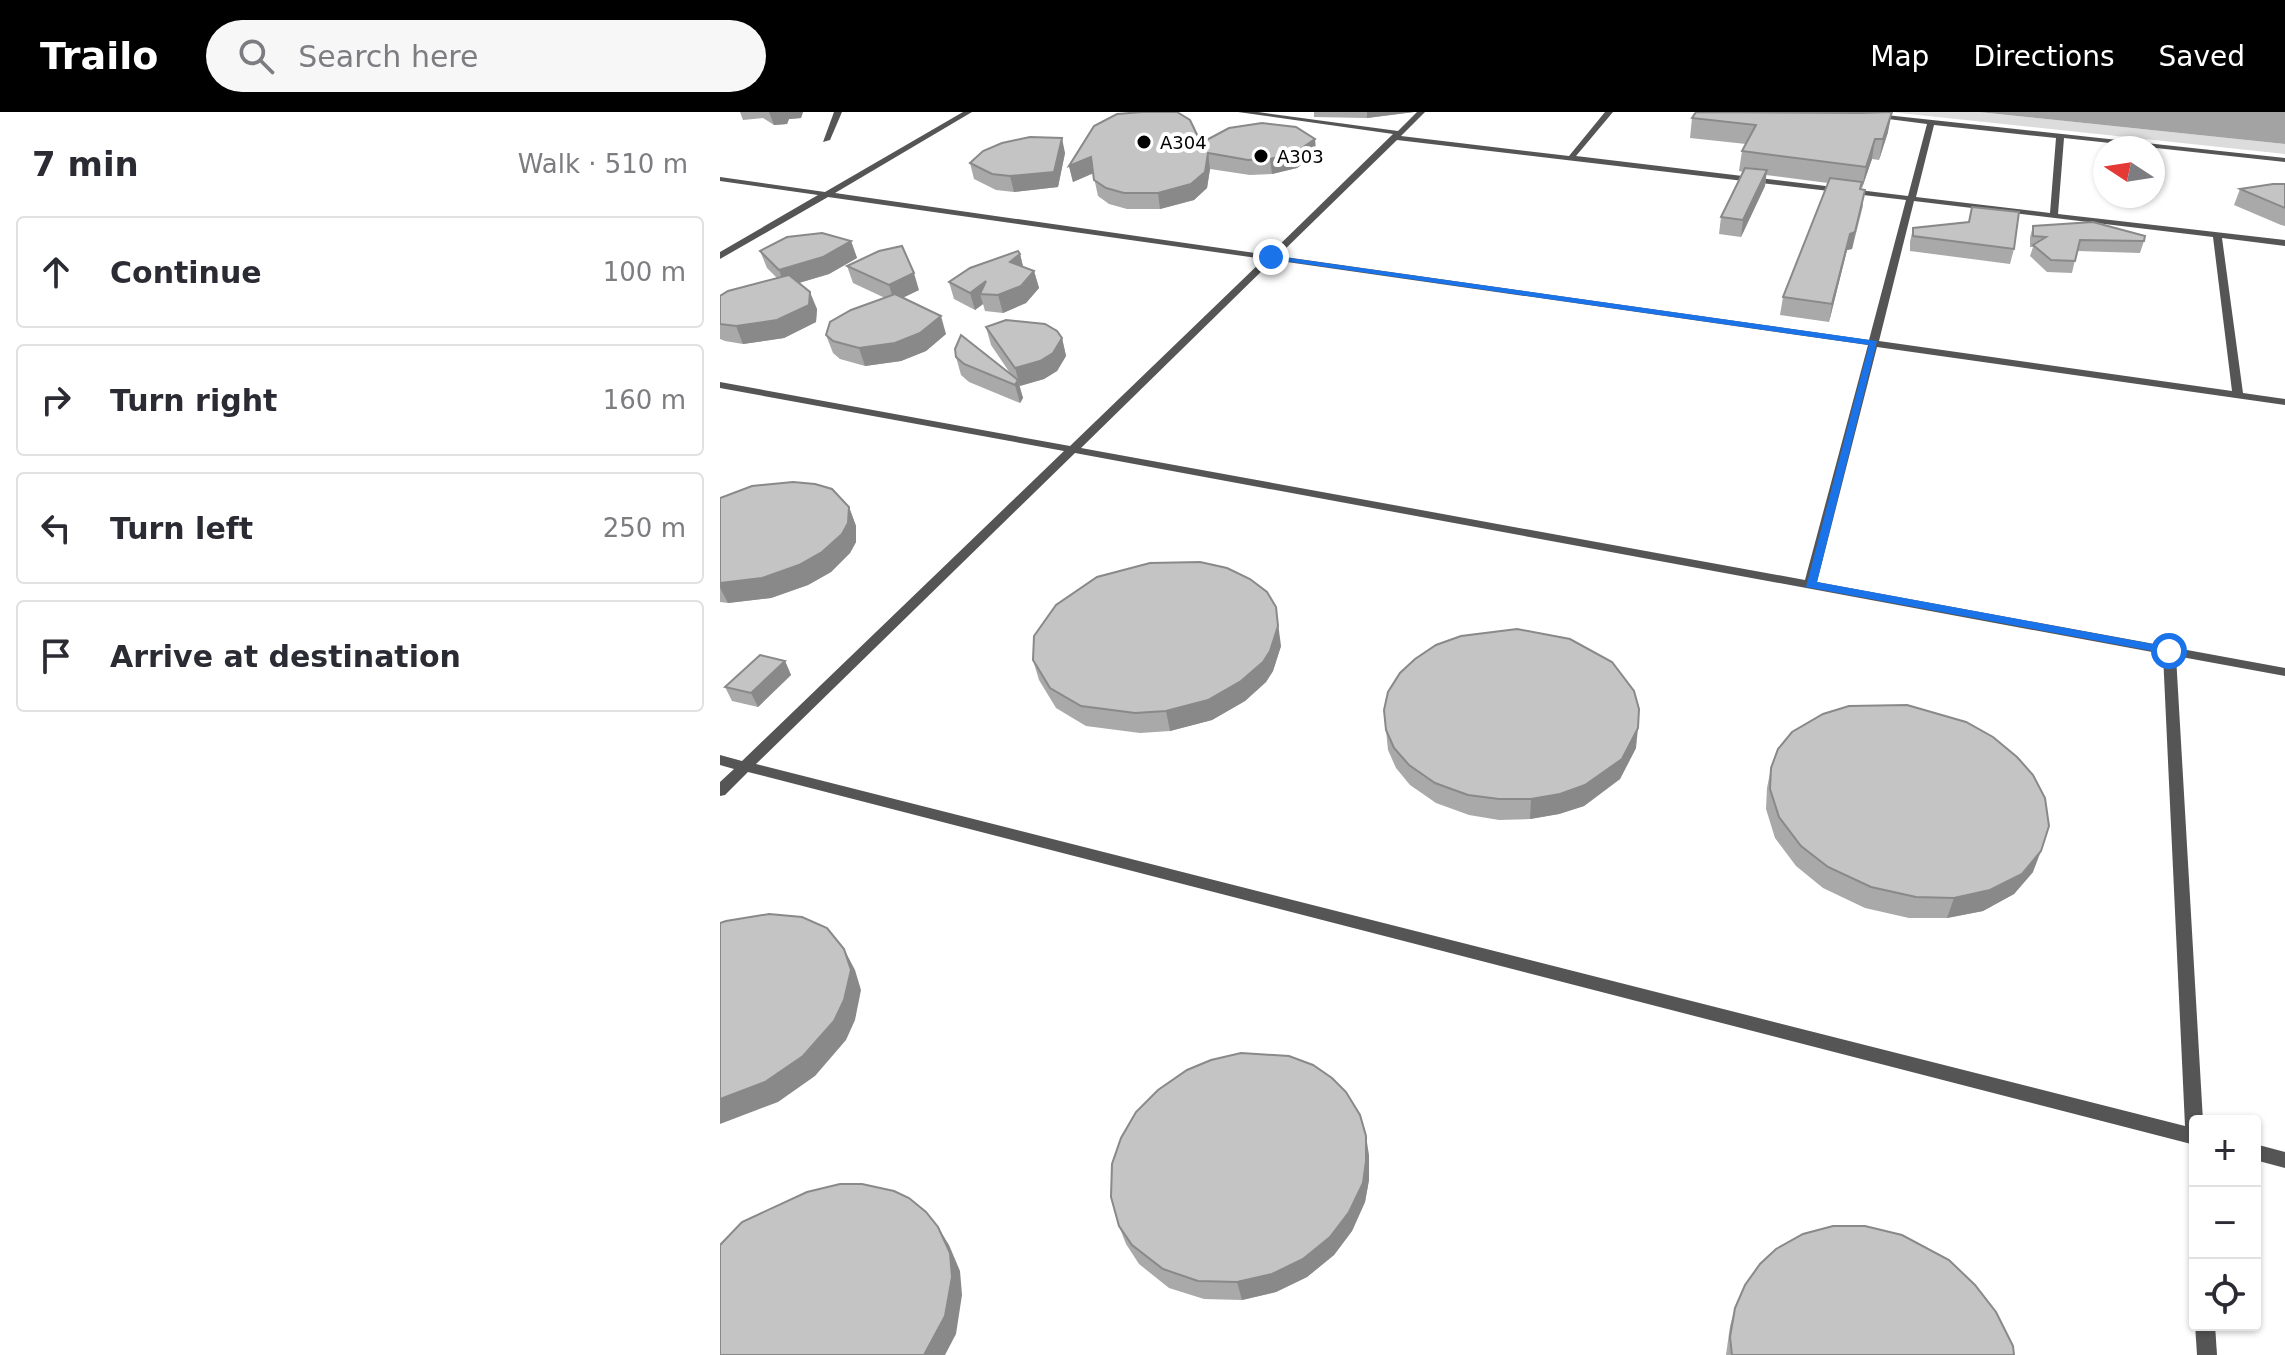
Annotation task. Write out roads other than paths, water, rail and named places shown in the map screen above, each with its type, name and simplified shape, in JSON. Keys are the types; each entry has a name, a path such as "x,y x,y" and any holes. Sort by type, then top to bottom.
{"lane":[{"path":"826,140 838,112"},
{"path":"720,256 968,112"},
{"path":"1242,112 1571,158 2285,243"},
{"path":"720,791 1421,112"},
{"path":"1571,158 1609,112"},
{"path":"1838,112 2285,160"},
{"path":"1810,585 1931,122"},
{"path":"2054,216 2060,136"},
{"path":"720,179 2285,402"},
{"path":"2217,235 2238,395"},
{"path":"720,385 2285,672"},
{"path":"2169,651 2194,1115"},
{"path":"720,760 2189,1134"},
{"path":"2261,1154 2285,1160"},
{"path":"2205,1331 2207,1355"}],"place":[{"name":"A304","path":"1144,142"},
{"name":"A303","path":"1261,156"}]}
